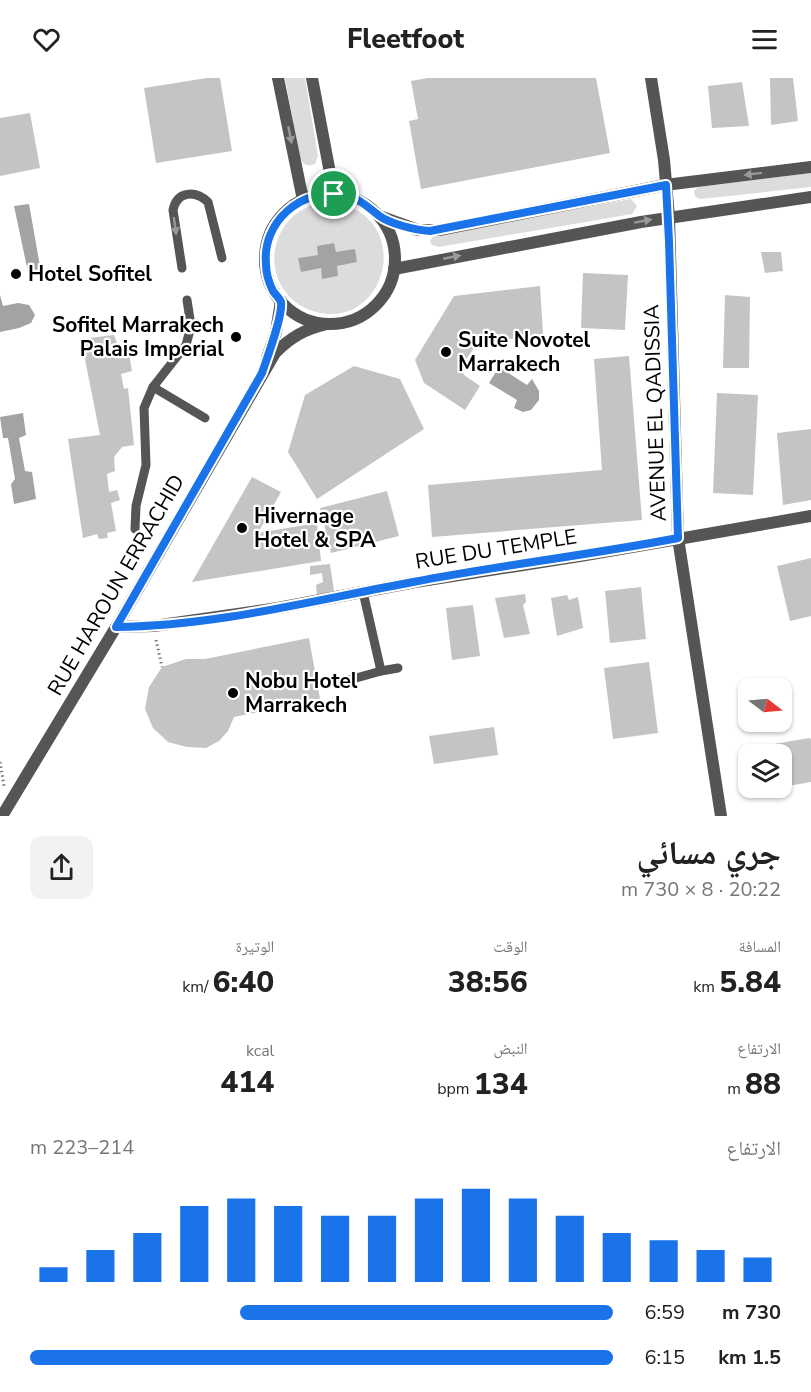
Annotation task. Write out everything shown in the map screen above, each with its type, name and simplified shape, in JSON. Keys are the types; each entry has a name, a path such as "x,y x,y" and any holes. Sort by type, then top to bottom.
{"street":[{"path":"278,78 303,200"},
{"path":"312,78 334,194"},
{"name":"AVENUE EL QADISSIA","path":"651,78 669,217 678,538 721,816"},
{"path":"379,216 393,241 394,269 385,294 371,310 348,322 327,324 299,316 281,301 268,277 266,248 271,232 290,208 318,195 334,194 356,199 379,216 418,230 439,230 666,185 811,167"},
{"path":"394,269 669,217 811,197"},
{"name":"RUE HAROUN ERRACHID","path":"262,373 276,332 281,301"},
{"name":"RUE HAROUN ERRACHID","path":"2,816 116,627 274,353 292,336 327,324"},
{"name":"RUE DU TEMPLE","path":"116,627 154,626 278,608 811,516"}],"lane":[{"path":"182,268 173,210 175,201 180,196 192,193 208,202 222,258"},
{"path":"135,529 136,506 146,465 144,408 153,387 186,345 191,326 187,300"},
{"path":"153,387 205,418"},
{"path":"363,592 381,671"},
{"path":"349,680 398,668"}],"path":[{"path":"154,626 162,667"}],"shaded area":[{"path":"285,78 305,78 318,156 315,164 306,165 300,158"},
{"path":"811,173 811,187 701,199 695,197 694,191 698,187"},
{"path":"631,199 637,206 632,214 439,247 432,245 430,241 434,235"},
{"path":"333,202 353,208 372,223 381,241 384,260 380,278 370,295 356,307 338,314 316,312 296,302 281,285 274,262 278,239 290,219 310,206","holes":["318,255 338,276 323,278 321,268 299,258"]},
{"path":"29,204 41,272 28,272 14,206"},
{"path":"334,243 336,252 355,249 357,262 337,266 338,276 322,279 321,268 301,272 298,258 318,255 317,246"},
{"path":"0,295 3,306 18,303 29,305 35,315 31,323 0,332"},
{"path":"499,367 527,385 532,379 539,391 539,400 531,410 523,412 514,408 517,400 489,383"},
{"path":"23,413 26,435 19,438 25,471 32,472 36,499 14,504 11,484 15,479 8,438 3,438 0,417"}],"building":[{"path":"220,78 232,151 156,163 144,88"},
{"path":"428,78 596,78 610,153 421,189 409,121 418,119 411,81"},
{"path":"770,78 793,78 798,121 771,125"},
{"path":"742,82 749,126 712,128 708,86"},
{"path":"30,113 40,168 0,176 0,118"},
{"path":"761,252 781,252 783,271 765,273"},
{"path":"583,273 628,275 625,330 581,328"},
{"name":"Suite Novotel Marrakech","path":"540,286 543,334 477,344 461,366 464,375 480,386 465,410 424,383 415,360 454,296"},
{"path":"725,295 750,297 749,368 723,368"},
{"path":"114,335 117,343 113,346 129,354 132,371 121,374 124,389 128,388 134,445 122,447 114,457 115,471 107,474 109,492 117,490 120,500 111,503 116,531 107,533 108,538 99,539 97,534 83,538 68,439 100,435 81,339"},
{"path":"629,356 642,520 432,537 428,485 602,470 594,359"},
{"path":"354,366 400,379 424,429 317,499 288,452 305,395"},
{"path":"717,393 758,395 753,495 713,493"},
{"path":"811,429 811,500 783,505 777,433"},
{"name":"Hivernage Hotel & SPA","path":"252,477 281,492 258,533 317,523 321,561 192,582"},
{"path":"387,491 399,536 331,553 320,508"},
{"path":"811,558 811,616 790,621 777,566"},
{"path":"330,564 334,591 317,595 316,585 323,582 322,573 310,575 310,566"},
{"path":"641,587 646,639 610,643 605,591"},
{"path":"525,594 526,602 523,605 530,634 504,638 495,598"},
{"path":"567,595 569,600 578,597 583,628 557,636 551,598"},
{"path":"473,605 480,656 452,660 446,608"},
{"name":"Nobu Hotel Marrakech","path":"309,638 320,699 234,717 228,731 219,741 206,748 187,747 168,742 153,728 145,709 149,687 162,667 186,659 205,659"},
{"path":"649,662 658,733 613,739 604,668"},
{"path":"494,727 498,755 434,764 429,736"},
{"path":"811,739 811,782 792,785 792,744 774,744"}],"place":[{"name":"Hotel Sofitel","path":"16,274"},
{"name":"Sofitel Marrakech Palais Imperial","path":"236,337"},
{"name":"Suite Novotel Marrakech","path":"446,352"},
{"name":"Hivernage Hotel & SPA","path":"242,528"},
{"name":"Nobu Hotel Marrakech","path":"233,693"}],"route":[{"path":"666,185 669,217 678,538 415,582 278,608 154,626 116,627 262,373 276,332 281,301 272,288 265,259 273,228 279,219 298,202 318,195 334,194 361,201 379,216 418,230 430,231 666,185"}]}
